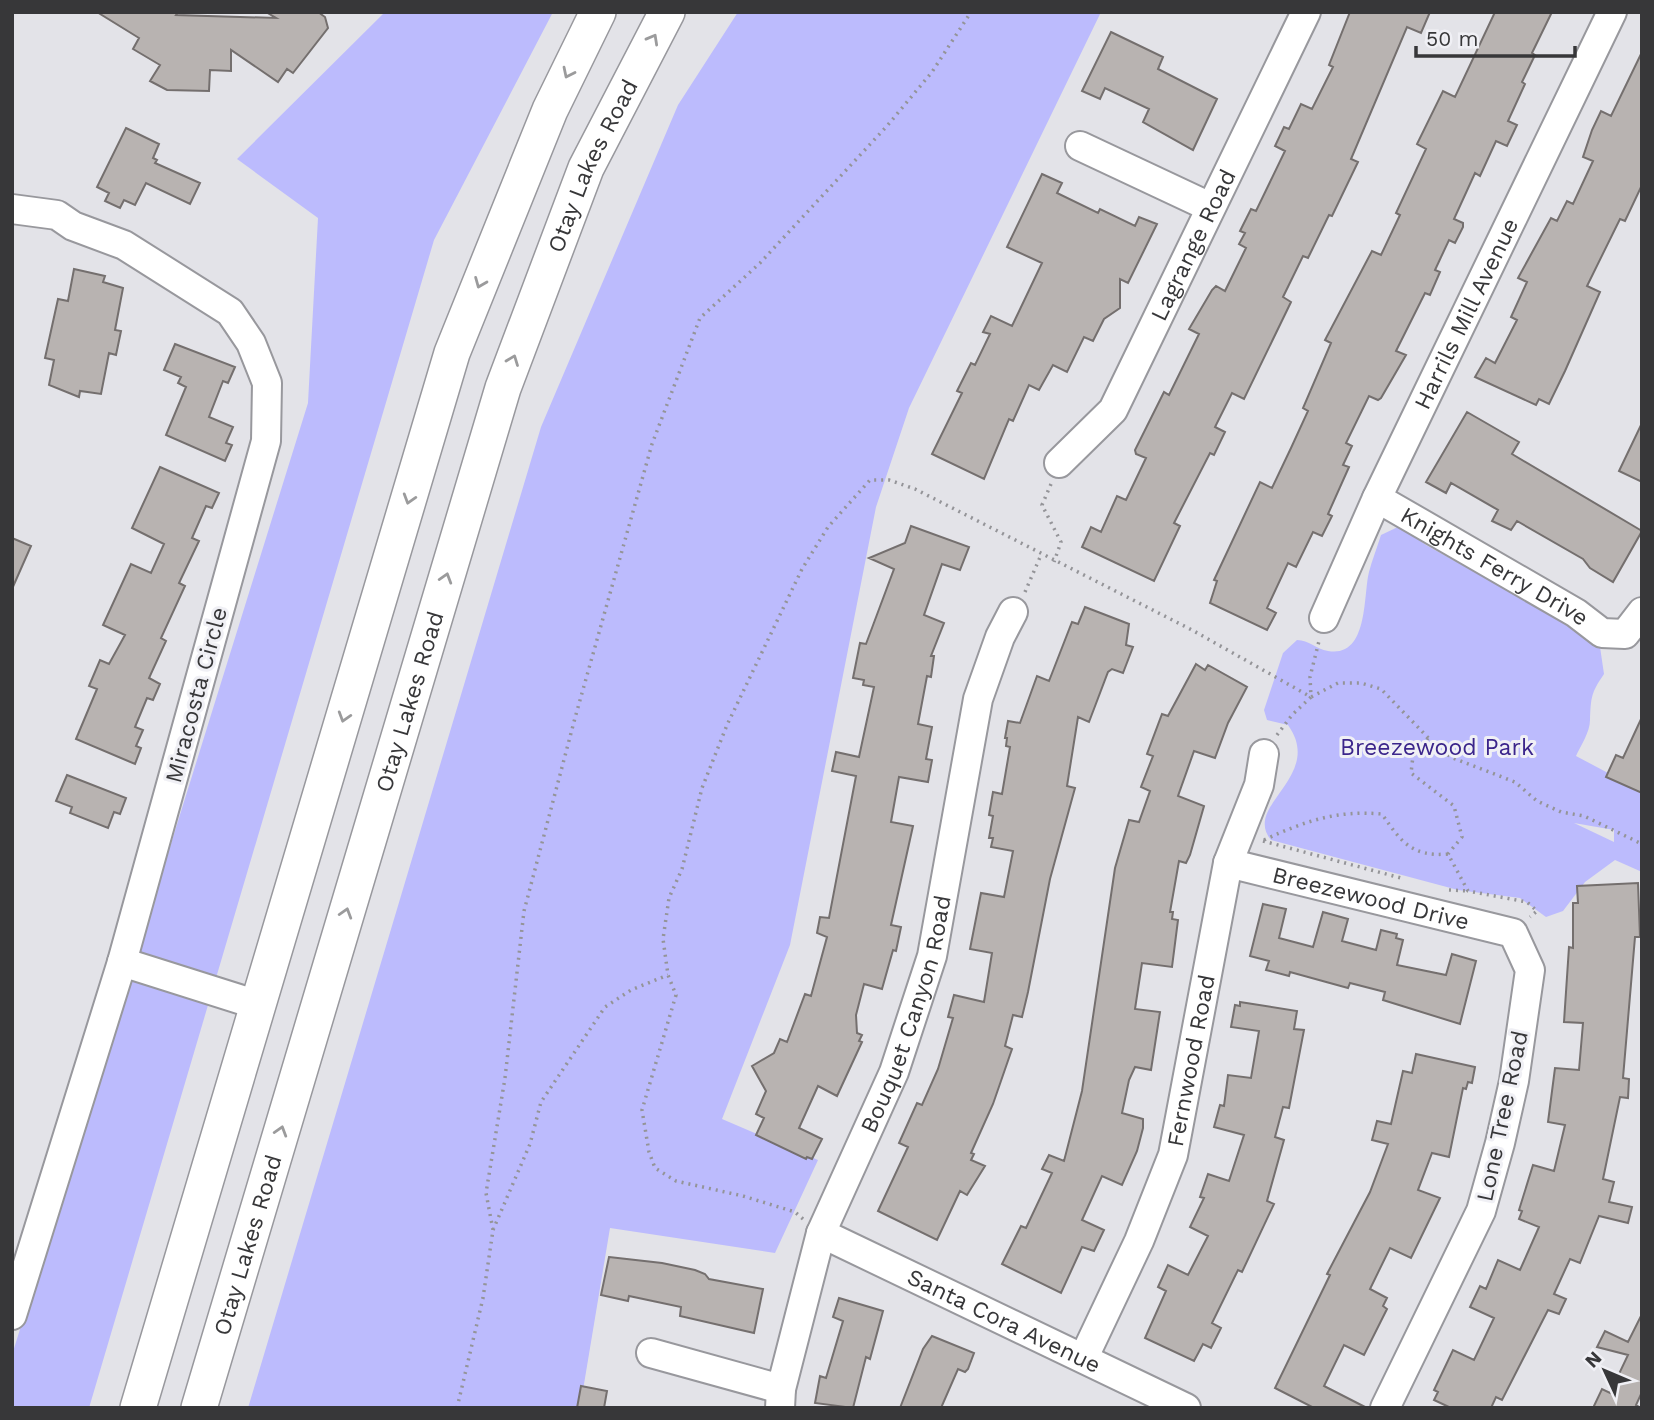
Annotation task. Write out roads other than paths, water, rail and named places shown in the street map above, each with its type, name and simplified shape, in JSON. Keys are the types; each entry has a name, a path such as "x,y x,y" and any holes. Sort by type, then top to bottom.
{"main road":[{"path":"138,1408 452,353 550,110 598,12"},
{"name":"Otay Lakes Road","path":"199,1408 503,388 586,169 667,12"}],"street":[{"name":"Lagrange Road","path":"1059,463 1113,410 1306,12"},
{"name":"Harrils Mill Avenue","path":"1324,618 1377,498 1612,12"},
{"path":"1080,146 1210,207"},
{"name":"Miracosta Circle","path":"12,209 57,215 73,226 124,244 230,312 251,343 267,383 266,441 122,962 12,1315"},
{"name":"Knights Ferry Drive","path":"1377,498 1576,613 1602,633 1625,634 1642,612"},
{"name":"Bouquet Canyon Road","path":"780,1398 821,1233 894,1072 932,956 978,699 1000,637 1013,612"},
{"name":"Fernwood Road","path":"1084,1357 1139,1241 1173,1154 1228,863 1259,785 1264,754"},
{"name":"Breezewood Drive","path":"1228,863 1513,933"},
{"name":"Lone Tree Road","path":"1385,1408 1485,1200 1506,1121 1531,970 1513,933"},
{"path":"122,962 258,1005"},
{"name":"Santa Cora Avenue","path":"821,1233 1186,1408"},
{"path":"651,1353 780,1398"}],"park label":[{"name":"Breezewood Park","path":"1437,747"}]}
